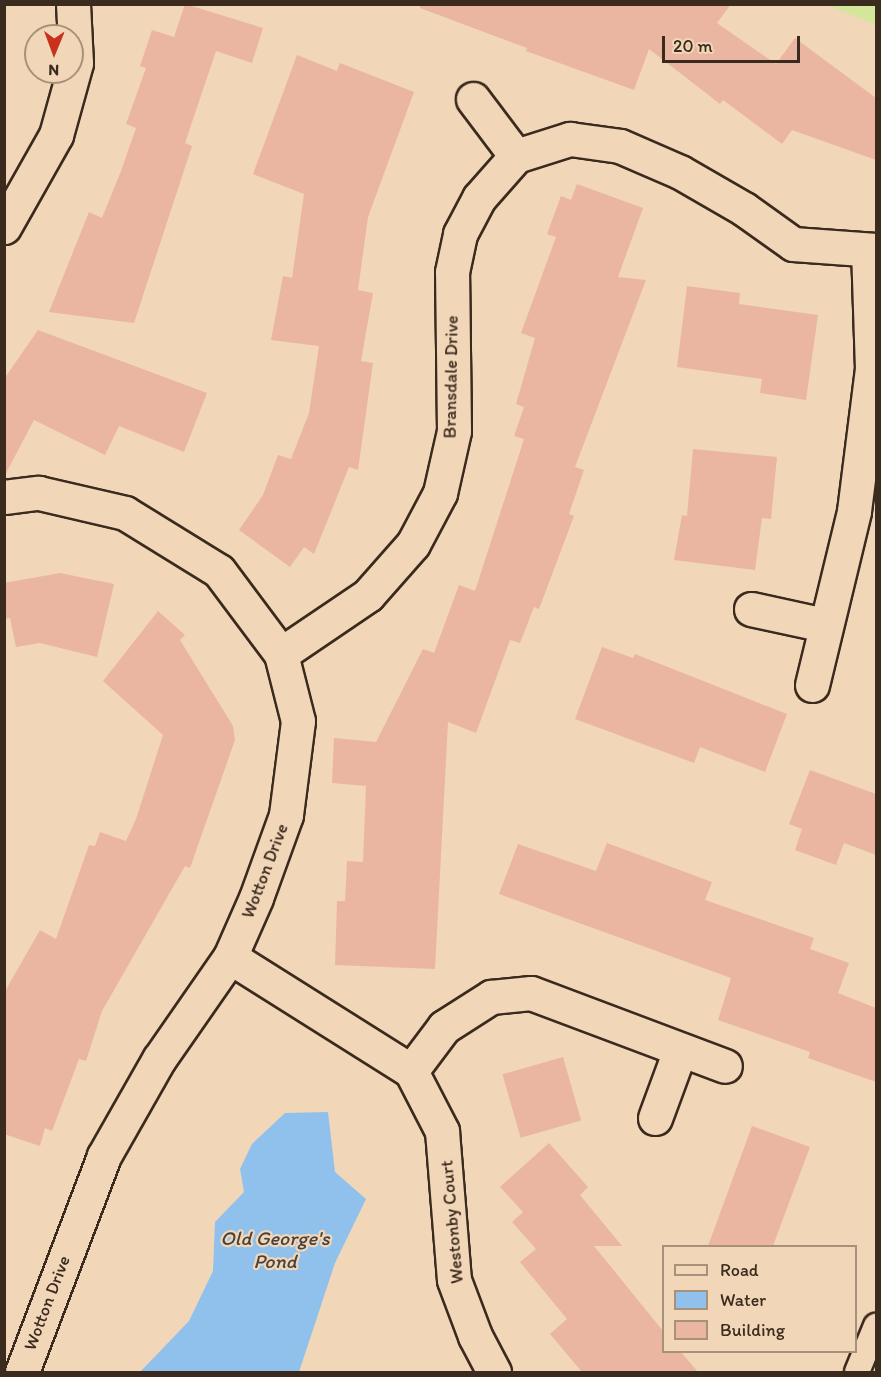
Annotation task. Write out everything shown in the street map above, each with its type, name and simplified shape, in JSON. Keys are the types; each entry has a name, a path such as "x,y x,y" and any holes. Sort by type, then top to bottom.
{"street":[{"path":"4,226 56,135 76,63 73,4"},
{"path":"473,99 516,156 570,139 620,146 680,172 744,209 793,244 872,250 872,369 854,511 812,685"},
{"name":"Bransdale Drive","path":"280,654 368,595 413,544 440,493 454,431 452,273 460,234 479,198 516,156"},
{"name":"Wotton Drive","path":"4,497 39,493 125,513 219,571 280,654 298,721 286,815 230,957 159,1059 104,1156 22,1372"},
{"path":"751,609 825,625"},
{"path":"230,957 411,1071 444,1027 491,997 531,993 725,1066"},
{"path":"655,1118 680,1050"},
{"name":"Westonby Court","path":"411,1071 442,1131 454,1280 475,1336 494,1372"}],"lane":[{"path":"857,1372 876,1326"}],"green space":[{"path":"827,5 876,5 876,25"}],"water":[{"name":"Old George's Pond","path":"328,1112 335,1172 366,1199 335,1263 299,1372 140,1372 189,1321 213,1271 215,1222 244,1192 240,1169 252,1144 285,1113"}],"building":[{"path":"185,4 263,28 252,63 216,51 185,143 192,146 134,323 49,312 89,212 102,218 121,171 136,128 126,124 146,68 140,66 152,30 174,37"},
{"path":"421,4 731,4 717,23 776,64 795,38 876,98 876,160 792,130 782,144 723,100 720,104 649,49 634,90 526,51 527,48 420,8"},
{"path":"297,55 337,71 340,63 414,92 368,217 358,290 373,293 361,361 373,363 358,470 349,467 314,554 304,547 290,567 239,530 263,495 278,455 291,459 309,413 319,346 271,340 283,276 292,278 304,194 253,174"},
{"path":"577,184 643,208 618,277 646,280 575,467 584,470 569,514 574,516 539,609 534,607 520,643 510,640 476,733 448,722 435,969 335,965 337,901 345,901 347,861 363,862 366,786 332,783 334,738 376,742 423,649 434,653 459,585 475,591 524,439 514,436 524,407 516,404 535,338 521,333 556,237 547,234 561,196 571,200"},
{"path":"687,286 740,293 739,304 818,315 806,400 760,393 762,379 677,367"},
{"path":"38,330 207,393 184,452 119,426 105,455 34,420 4,477 4,379"},
{"path":"693,449 777,457 771,519 762,518 755,570 674,560 682,515 687,516"},
{"path":"60,573 114,584 97,657 40,643 16,647 10,618 4,619 4,583"},
{"path":"158,611 185,635 180,640 233,726 235,740 190,868 185,866 102,1011 86,1061 79,1059 52,1131 45,1128 40,1146 4,1134 4,993 40,930 56,939 89,845 95,846 100,832 126,841 136,819 163,735 103,681"},
{"path":"602,647 633,658 635,654 787,714 765,772 700,747 694,763 575,719"},
{"path":"810,770 876,794 876,855 844,843 836,865 795,850 802,829 789,824"},
{"path":"607,843 712,882 705,900 814,938 810,949 849,963 838,993 876,1008 876,1082 808,1058 810,1052 718,1020 731,978 499,894 518,844 596,871"},
{"path":"563,1057 581,1120 521,1138 502,1074"},
{"path":"752,1126 810,1147 773,1245 708,1245"},
{"path":"549,1143 588,1187 580,1195 622,1246 594,1246 662,1330 662,1353 682,1353 698,1372 582,1372 550,1334 567,1319 520,1262 536,1249 512,1222 523,1212 500,1187"}]}
